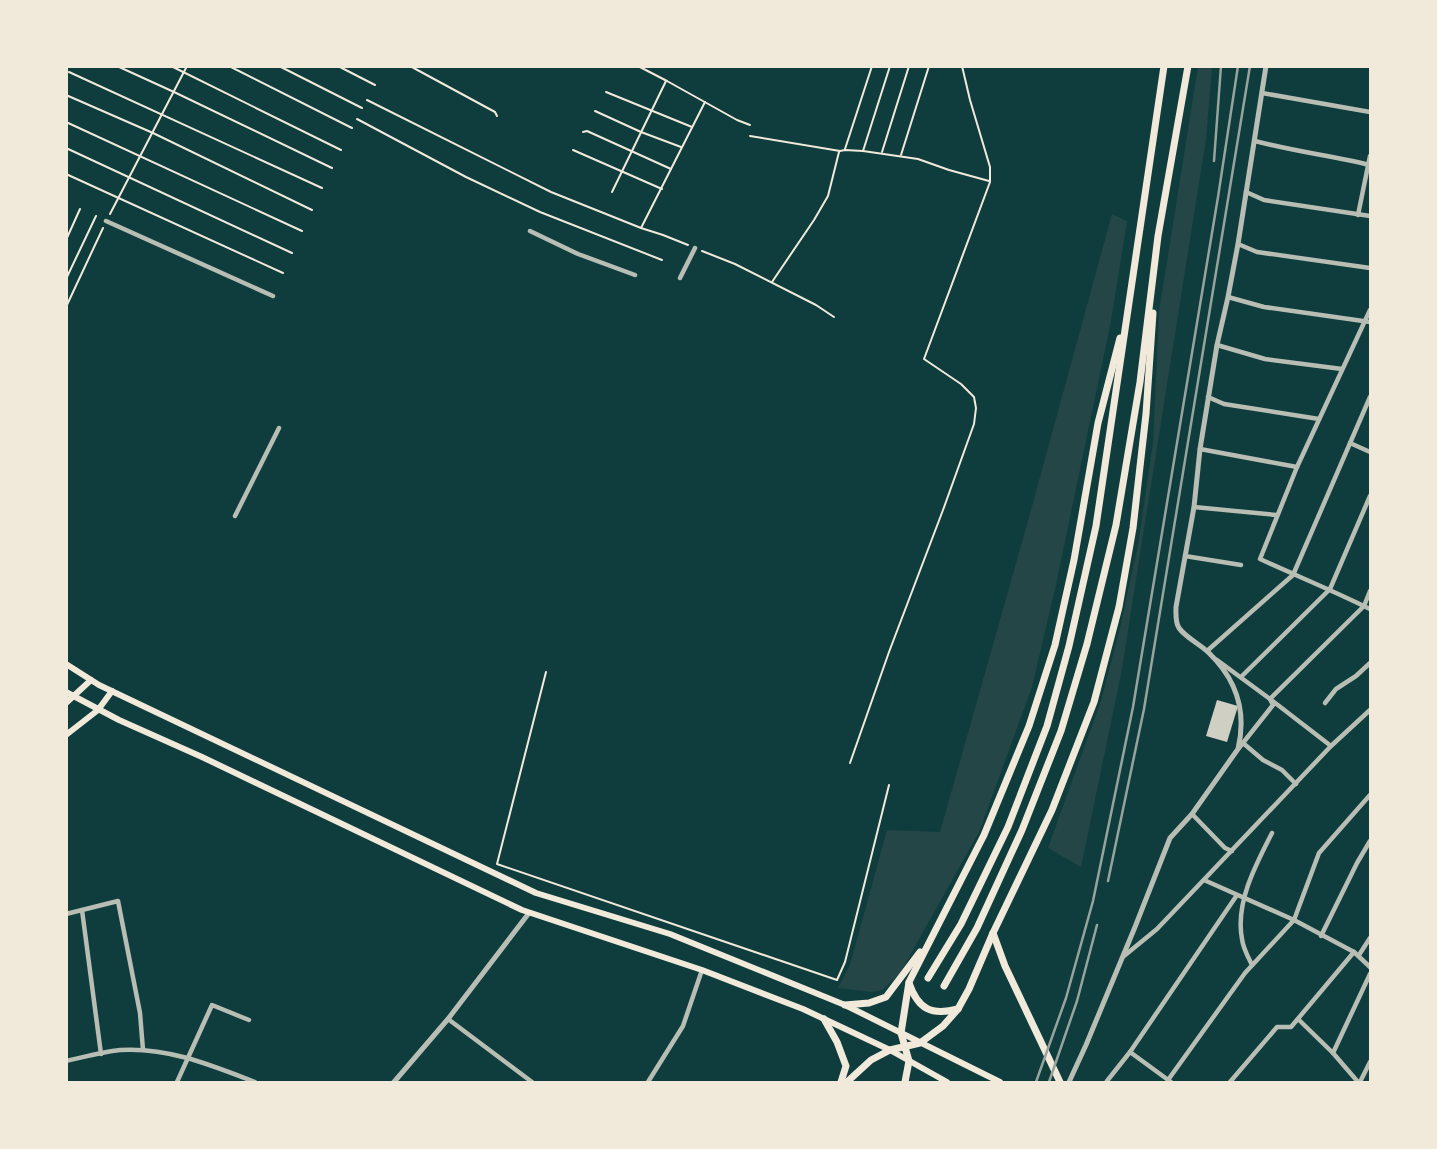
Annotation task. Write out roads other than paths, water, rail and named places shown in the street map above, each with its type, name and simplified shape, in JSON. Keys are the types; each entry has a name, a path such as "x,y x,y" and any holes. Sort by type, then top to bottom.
{"highway":[{"path":"928,978 961,924 1008,827 1047,726 1069,646 1096,526 1164,66"},
{"path":"944,986 977,928 1022,830 1061,731 1087,643 1116,525 1140,382 1158,236 1188,66"},
{"path":"847,1083 871,1060 890,1051 920,1043 943,1026 958,1009 1052,810 1094,702 1119,607 1133,528 1146,414 1158,236"},
{"path":"905,1083 909,1061 901,1033 909,982 984,835 1029,726 1055,645 1074,559 1098,423 1130,300"},
{"path":"993,933 1005,966 1060,1083"},
{"path":"845,1005 869,1003 886,997 929,941"},
{"path":"909,982 914,996 925,1008 942,1013 958,1009"},
{"path":"824,1019 846,1066 841,1083"}],"main road":[{"path":"66,664 112,691 536,893 670,934 845,1005 1000,1082"},
{"path":"66,703 91,680"},
{"path":"66,735 98,710 112,691"},
{"path":"66,692 98,710 529,913 702,970 824,1019 947,1083"}],"street":[{"path":"1266,66 1238,244 1208,397 1176,618 1179,628 1209,653 1331,746"},
{"path":"1262,93 1370,112"},
{"path":"1255,141 1369,164"},
{"path":"1358,215 1370,156"},
{"path":"1246,192 1264,200 1370,216"},
{"path":"106,221 273,296"},
{"path":"530,231 578,254 635,275"},
{"path":"1238,244 1257,252 1370,268"},
{"path":"680,278 695,248"},
{"path":"1228,297 1264,307 1369,321"},
{"path":"1370,310 1369,321 1318,419 1260,559 1370,609"},
{"path":"1217,345 1265,359 1342,369"},
{"path":"1208,397 1224,404 1318,419"},
{"path":"1209,653 1293,575 1350,443 1368,412 1370,397"},
{"path":"235,516 279,428"},
{"path":"1350,443 1370,452"},
{"path":"1200,449 1297,467"},
{"path":"1241,677 1330,589 1370,495"},
{"path":"1194,507 1276,515"},
{"path":"1185,556 1241,565"},
{"path":"1270,699 1364,606 1370,592"},
{"path":"1209,653 1232,681 1239,702 1242,723 1238,749"},
{"path":"1325,703 1336,689 1370,663"},
{"path":"1069,1083 1170,838 1192,814 1273,705 1270,699"},
{"path":"1123,956 1157,929 1331,746 1370,710"},
{"path":"1243,743 1263,760 1282,770 1296,784"},
{"path":"1130,1052 1169,1081 1252,965 1294,920 1319,853 1370,795"},
{"path":"1192,814 1225,848 1232,851"},
{"path":"1252,965 1242,942 1240,926 1244,898 1255,867 1272,833"},
{"path":"1321,936 1356,863 1370,841"},
{"path":"1204,880 1294,920 1356,954 1370,967"},
{"path":"1107,1082 1237,895"},
{"path":"66,914 118,901 140,1013 143,1050"},
{"path":"82,910 101,1054"},
{"path":"394,1083 448,1019 529,913"},
{"path":"1230,1083 1277,1027 1291,1027 1370,938"},
{"path":"648,1083 683,1026 702,970"},
{"path":"1333,1053 1370,974"},
{"path":"177,1083 212,1005 250,1020"},
{"path":"448,1019 532,1083"},
{"path":"1298,1019 1359,1083 1370,1062"},
{"path":"66,1061 118,1051 143,1050 208,1063 253,1082"}],"railway":[{"path":"1214,161 1221,66"},
{"path":"1036,1082 1066,998 1093,901 1133,707 1238,66"},
{"path":"1108,881 1144,709 1250,66"},
{"path":"1049,1082 1077,1001 1097,925"}]}
